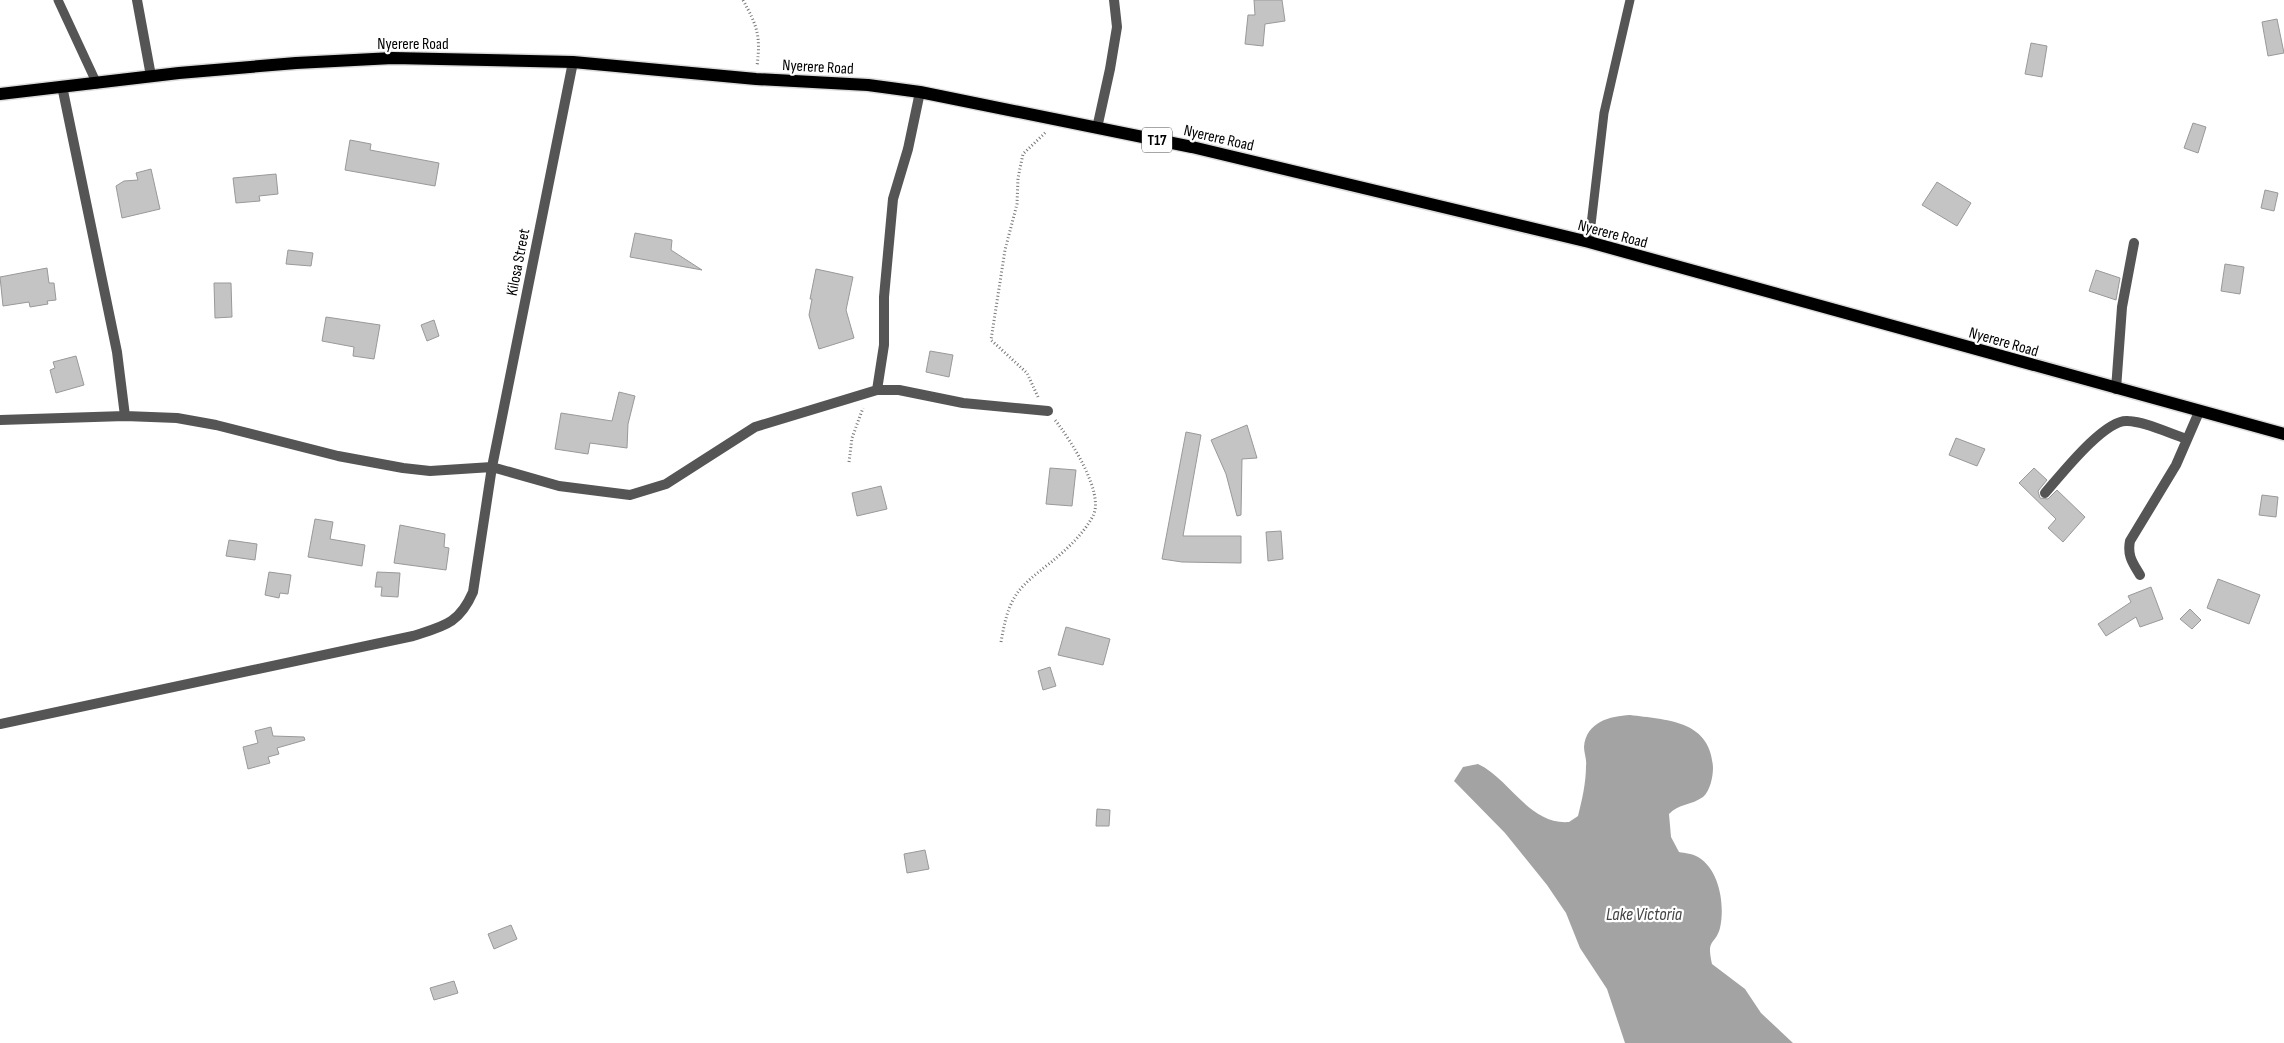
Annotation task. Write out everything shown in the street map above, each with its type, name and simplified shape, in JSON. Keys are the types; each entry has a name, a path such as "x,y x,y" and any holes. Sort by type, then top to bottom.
{"main road":[{"name":"Nyerere Road","path":"0,94 62,86 97,84 151,76 296,63 393,58 572,62 756,79 868,85 920,92 1201,149 1589,242 2284,434"}],"street":[{"path":"137,0 151,76"},
{"path":"1097,128 1110,70 1117,26 1114,0"},
{"name":"Kilosa Street","path":"0,724 413,636 450,625 466,609 473,592 492,467 572,62"},
{"path":"62,86 116,352 124,416"},
{"path":"876,390 884,345 884,297 893,199 908,149 920,92"},
{"path":"2116,389 2122,307 2134,244"},
{"path":"0,420 124,416 177,418 216,425 338,456 403,468 430,471 492,467 559,486 630,495 666,484 755,427 876,390 899,390 963,404 1048,411"},
{"path":"2140,575 2130,560 2128,550 2130,541 2172,472 2199,412"},
{"path":"2045,493 2093,442 2118,422 2127,420 2187,439"}],"lane":[{"path":"58,0 97,84"},
{"path":"1589,242 1604,113 1630,0"}],"path":[{"path":"743,0 758,29 760,44 756,79"},
{"path":"1001,642 1007,612 1017,593 1072,544 1094,515 1096,500 1071,440 1036,394 1027,373 991,340 1005,250 1017,204 1018,178 1023,154 1059,120"},
{"path":"849,462 852,438 864,407 876,390"}],"water":[{"name":"Lake Victoria","path":"1630,715 1672,721 1685,725 1696,731 1704,740 1710,752 1713,768 1709,788 1703,797 1677,808 1669,814 1671,837 1679,852 1696,856 1705,863 1716,879 1722,909 1720,928 1710,950 1712,964 1745,989 1761,1013 1793,1043 1625,1043 1607,989 1580,948 1566,913 1547,885 1505,833 1454,781 1463,767 1478,764 1500,780 1531,809 1555,821 1569,822 1578,816 1581,804 1586,772 1584,747 1589,732 1594,726 1607,719"}],"building":[{"path":"1254,0 1282,0 1285,21 1265,24 1263,46 1245,44 1248,15 1255,15"},
{"path":"2277,19 2284,53 2268,56 2262,22"},
{"path":"2031,43 2047,46 2042,77 2025,74"},
{"path":"2193,123 2206,127 2198,153 2184,148"},
{"path":"350,140 371,144 370,150 439,163 435,186 345,170"},
{"path":"151,169 160,209 122,218 116,186 124,181 138,180 136,173"},
{"path":"276,174 278,194 259,196 260,201 236,203 233,178"},
{"path":"1937,182 1971,203 1957,226 1922,205"},
{"path":"2265,190 2278,193 2274,211 2261,208"},
{"path":"635,233 672,240 671,250 702,270 630,257"},
{"path":"288,250 313,253 311,266 286,264"},
{"path":"2225,264 2244,267 2240,294 2221,291"},
{"path":"47,268 49,283 54,283 56,300 47,301 48,304 30,307 29,302 3,306 0,277"},
{"path":"816,269 853,277 846,310 854,338 819,349 809,315"},
{"path":"2096,270 2120,278 2116,300 2089,291"},
{"path":"214,283 231,283 232,317 215,318"},
{"path":"326,317 380,325 374,359 353,356 354,347 322,341"},
{"path":"434,320 439,336 427,341 421,325"},
{"path":"930,351 953,355 949,377 926,372"},
{"path":"76,356 84,385 56,393 50,370 55,368 53,362"},
{"path":"619,392 635,396 628,424 627,448 590,443 588,454 555,449 561,413 612,421"},
{"path":"1247,425 1257,458 1242,459 1241,515 1237,516 1226,474 1211,440"},
{"path":"1186,432 1201,435 1183,536 1241,536 1241,563 1182,562 1162,559"},
{"path":"1956,438 1985,449 1977,466 1949,455"},
{"path":"1050,468 1076,470 1072,506 1046,504"},
{"path":"2034,468 2047,480 2038,491 2040,498 2048,499 2057,490 2085,517 2063,542 2048,528 2056,519 2019,483"},
{"path":"881,486 887,509 857,516 852,493"},
{"path":"2262,495 2278,497 2276,517 2259,515"},
{"path":"315,519 333,522 330,539 365,545 362,566 308,557"},
{"path":"400,525 445,534 444,547 449,548 446,570 394,563"},
{"path":"1281,531 1283,559 1268,561 1266,532"},
{"path":"229,540 257,544 255,560 226,556"},
{"path":"269,572 291,575 288,594 280,593 279,598 265,595"},
{"path":"377,572 400,573 398,597 381,596 382,587 375,587"},
{"path":"2218,579 2260,595 2249,624 2207,608"},
{"path":"2151,587 2163,619 2140,627 2136,617 2106,636 2098,624 2131,602 2128,596"},
{"path":"2190,609 2201,620 2192,629 2180,619"},
{"path":"1066,627 1110,639 1103,665 1058,655"},
{"path":"1050,667 1056,686 1043,690 1038,671"},
{"path":"271,727 273,736 304,737 305,740 277,748 279,754 268,757 270,763 248,769 243,747 258,743 255,731"},
{"path":"1097,809 1110,810 1109,826 1096,826"},
{"path":"925,850 929,869 907,873 904,854"},
{"path":"511,925 517,939 494,949 488,934"},
{"path":"454,981 458,993 434,1000 430,988"}]}
